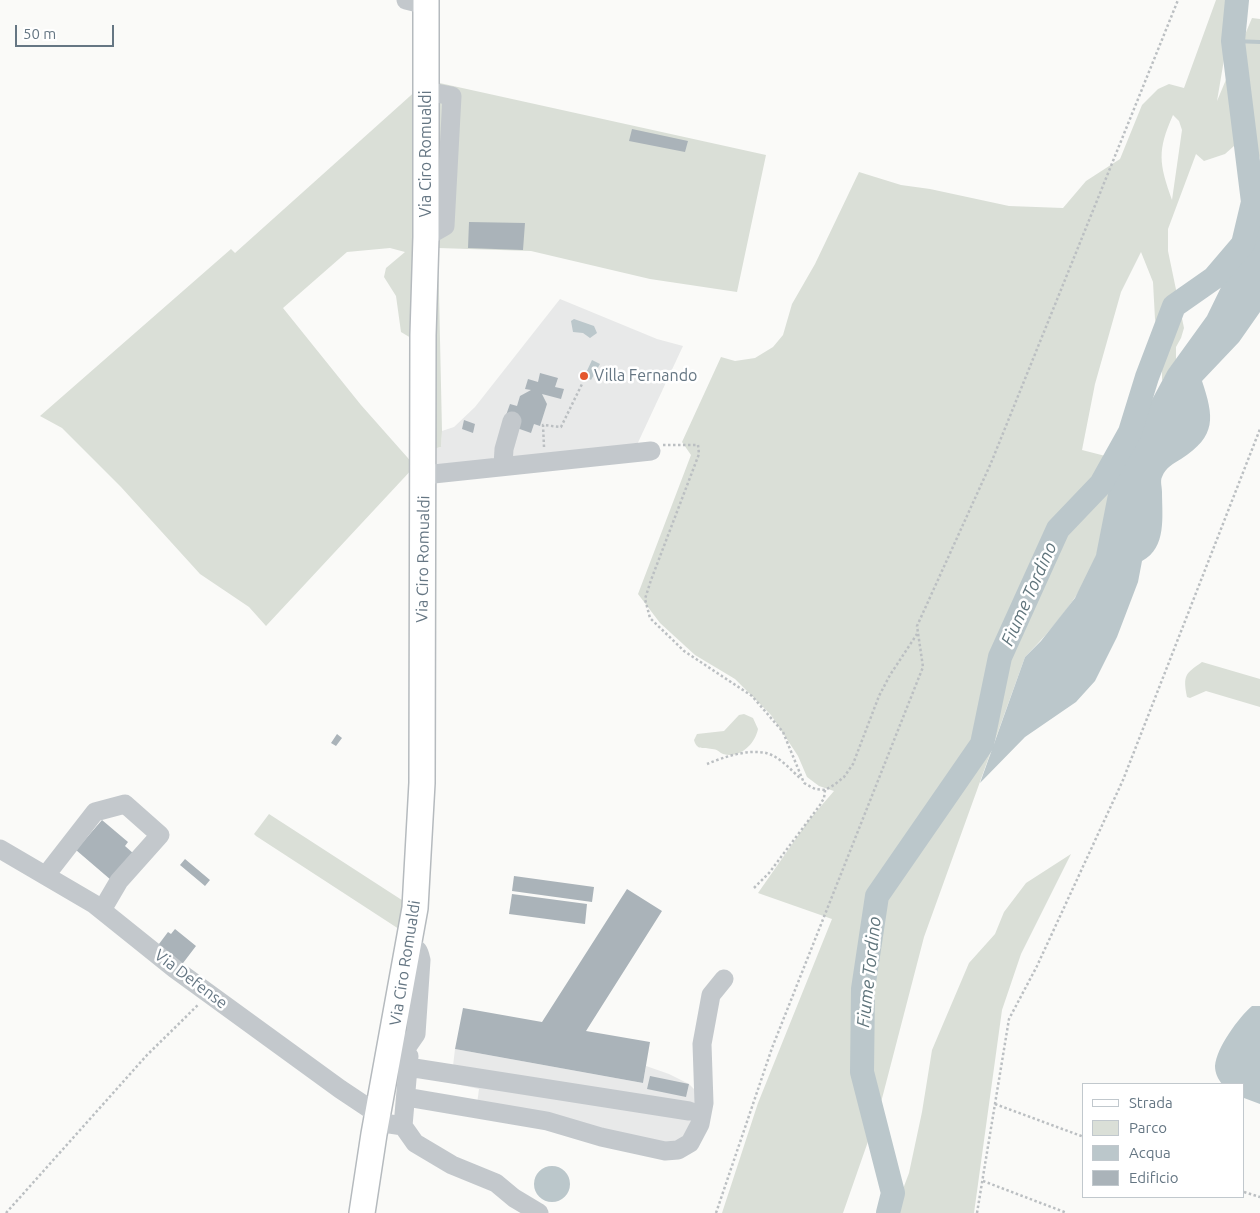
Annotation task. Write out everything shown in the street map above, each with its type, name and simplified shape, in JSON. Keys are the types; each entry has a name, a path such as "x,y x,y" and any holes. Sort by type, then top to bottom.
{"main road":[{"name":"Via Ciro Romualdi","path":"362,1213 378,1119 399,1046 409,946 416,908 422,783 423,335 426,237 426,91 420,2"}],"street":[{"path":"504,465 504,449 512,421"},
{"path":"424,474 652,451"},
{"path":"46,875 95,812 125,804 160,835 118,880 102,910"},
{"name":"Via Defense","path":"0,849 102,910 210,994 378,1119"},
{"path":"406,1097 547,1121 601,1137 665,1151 678,1150 690,1143 700,1124 704,1102 702,1044 711,995 724,979"},
{"path":"399,1046 409,1054 403,1126"},
{"path":"408,1067 689,1111"},
{"path":"378,1119 403,1126 415,1143 452,1165 496,1183 514,1198 539,1213"}],"path":[{"path":"716,1213 772,1048 923,667 917,626 991,463 1178,0"},
{"path":"545,461 543,425 562,427 582,384"},
{"path":"977,1213 1008,1019 1037,966 1123,780 1260,429"},
{"path":"652,451 666,444 688,444 698,445 699,454 651,580 646,599 650,618 684,651 752,696 783,732 802,780"},
{"path":"707,764 731,755 766,753 782,762 804,783 815,789 825,790 844,777 853,764 879,696 890,675 918,632"},
{"path":"754,888 775,865 820,805 824,798 825,790"},
{"path":"6,1213 147,1055 210,994"},
{"path":"995,1104 1082,1136"},
{"path":"983,1180 1067,1213"},
{"path":"1245,1192 1260,1197"}],"shaded area":[{"name":"Villa Fernando","path":"560,299 657,339 683,346 635,449 433,480 433,449 441,447 442,431 454,427 475,407"},
{"path":"455,1049 643,1083 646,1066 669,1074 689,1084 698,1093 692,1131 678,1146 477,1104 479,1089 451,1083"}],"green space":[{"path":"1216,0 1234,0 1217,101 1252,18 1260,19 1260,156 1258,161 1256,145 1251,140 1234,146 1225,154 1204,161 1196,154 1168,229 1168,251 1184,328 1176,347 1176,360 1162,381 1162,352 1155,319 1153,282 1141,252 1121,292 1095,384 1082,450 1121,460 1110,494 1097,553 1077,595 1046,635 1025,657 924,937 879,1110 843,1213 722,1213 758,1103 832,919 758,893 809,820 834,791 819,786 807,777 798,756 771,715 735,679 695,655 660,623 638,594 691,455 682,442 721,357 735,361 755,358 773,347 783,335 792,304 815,264 859,172 901,185 930,189 1009,206 1063,208 1086,181 1120,159 1142,105 1158,89 1169,84 1184,88","holes":["1173,115 1179,121 1182,130 1172,200 1162,166 1162,148"]},
{"path":"435,82 766,155 737,292 650,279 531,251 438,248 442,431 441,447 433,449"},
{"path":"419,88 411,338 401,332 396,296 384,277 386,268 405,252 390,248 347,252 283,308 361,405 415,466 266,626 249,607 200,574 121,487 62,428 40,416 231,249 235,253"},
{"path":"1202,662 1260,679 1260,707 1206,691 1190,698 1187,697 1185,684 1187,676 1192,669"},
{"path":"744,714 753,718 758,729 754,740 741,752 729,755 723,754 715,750 701,748 695,743 694,740 697,734 724,731 739,715"},
{"path":"269,814 408,904 402,931 256,836 254,834"},
{"path":"1071,854 1021,954 1002,1010 974,1213 894,1213 909,1173 922,1112 932,1050 969,963 995,934 1004,912 1026,883"}],"water":[{"path":"1260,221 1260,312 1239,342 1202,381 1209,405 1210,425 1207,434 1193,451 1170,466 1162,477 1162,521 1159,540 1156,548 1142,561 1138,582 1117,637 1095,681 1076,702 1025,737 980,783 1025,657 1041,641 1075,598 1096,555 1108,494 1127,446 1168,370 1207,316 1226,277"},
{"path":"574,319 594,326 597,333 590,338 583,333 573,332 571,321"},
{"path":"592,360 600,364 591,380 585,375"},
{"path":"1252,1006 1260,1006 1260,1104 1245,1098 1245,1083 1221,1083 1215,1069 1219,1051 1241,1017"},
{"path":"552,1166 559,1167 565,1171 569,1177 569,1191 565,1197 559,1201 552,1202 545,1201 539,1197 535,1191 534,1184 535,1177 539,1171 545,1167"}],"building":[{"path":"632,129 688,141 685,152 629,141"},
{"path":"469,222 525,223 523,250 468,248"},
{"path":"540,373 558,378 555,387 564,389 561,399 542,394 547,404 540,426 534,424 531,433 514,427 505,418 510,404 517,406 520,396 531,390 525,389 528,379 538,382"},
{"path":"464,420 475,424 473,433 462,429"},
{"path":"337,734 342,738 336,746 331,743"},
{"path":"102,820 128,842 125,846 134,854 111,880 76,850"},
{"path":"185,859 210,880 205,886 180,865"},
{"path":"514,876 594,887 592,902 512,891"},
{"path":"627,889 662,911 586,1031 650,1042 643,1083 455,1049 463,1008 542,1022"},
{"path":"512,894 587,904 585,924 509,914"},
{"path":"175,929 196,946 180,967 156,948 168,932 171,934"},
{"path":"650,1076 689,1084 686,1097 647,1089"}],"waterway":[{"name":"Fiume Tordino","path":"888,1213 893,1193 862,1072 863,989 877,896 982,744 1000,657 1058,529 1101,484 1130,432 1147,377 1174,306 1214,278 1243,244 1253,202 1233,41 1237,0"},
{"path":"1233,41 1260,42"}],"place":[{"name":"Villa Fernando","path":"584,376"}]}
